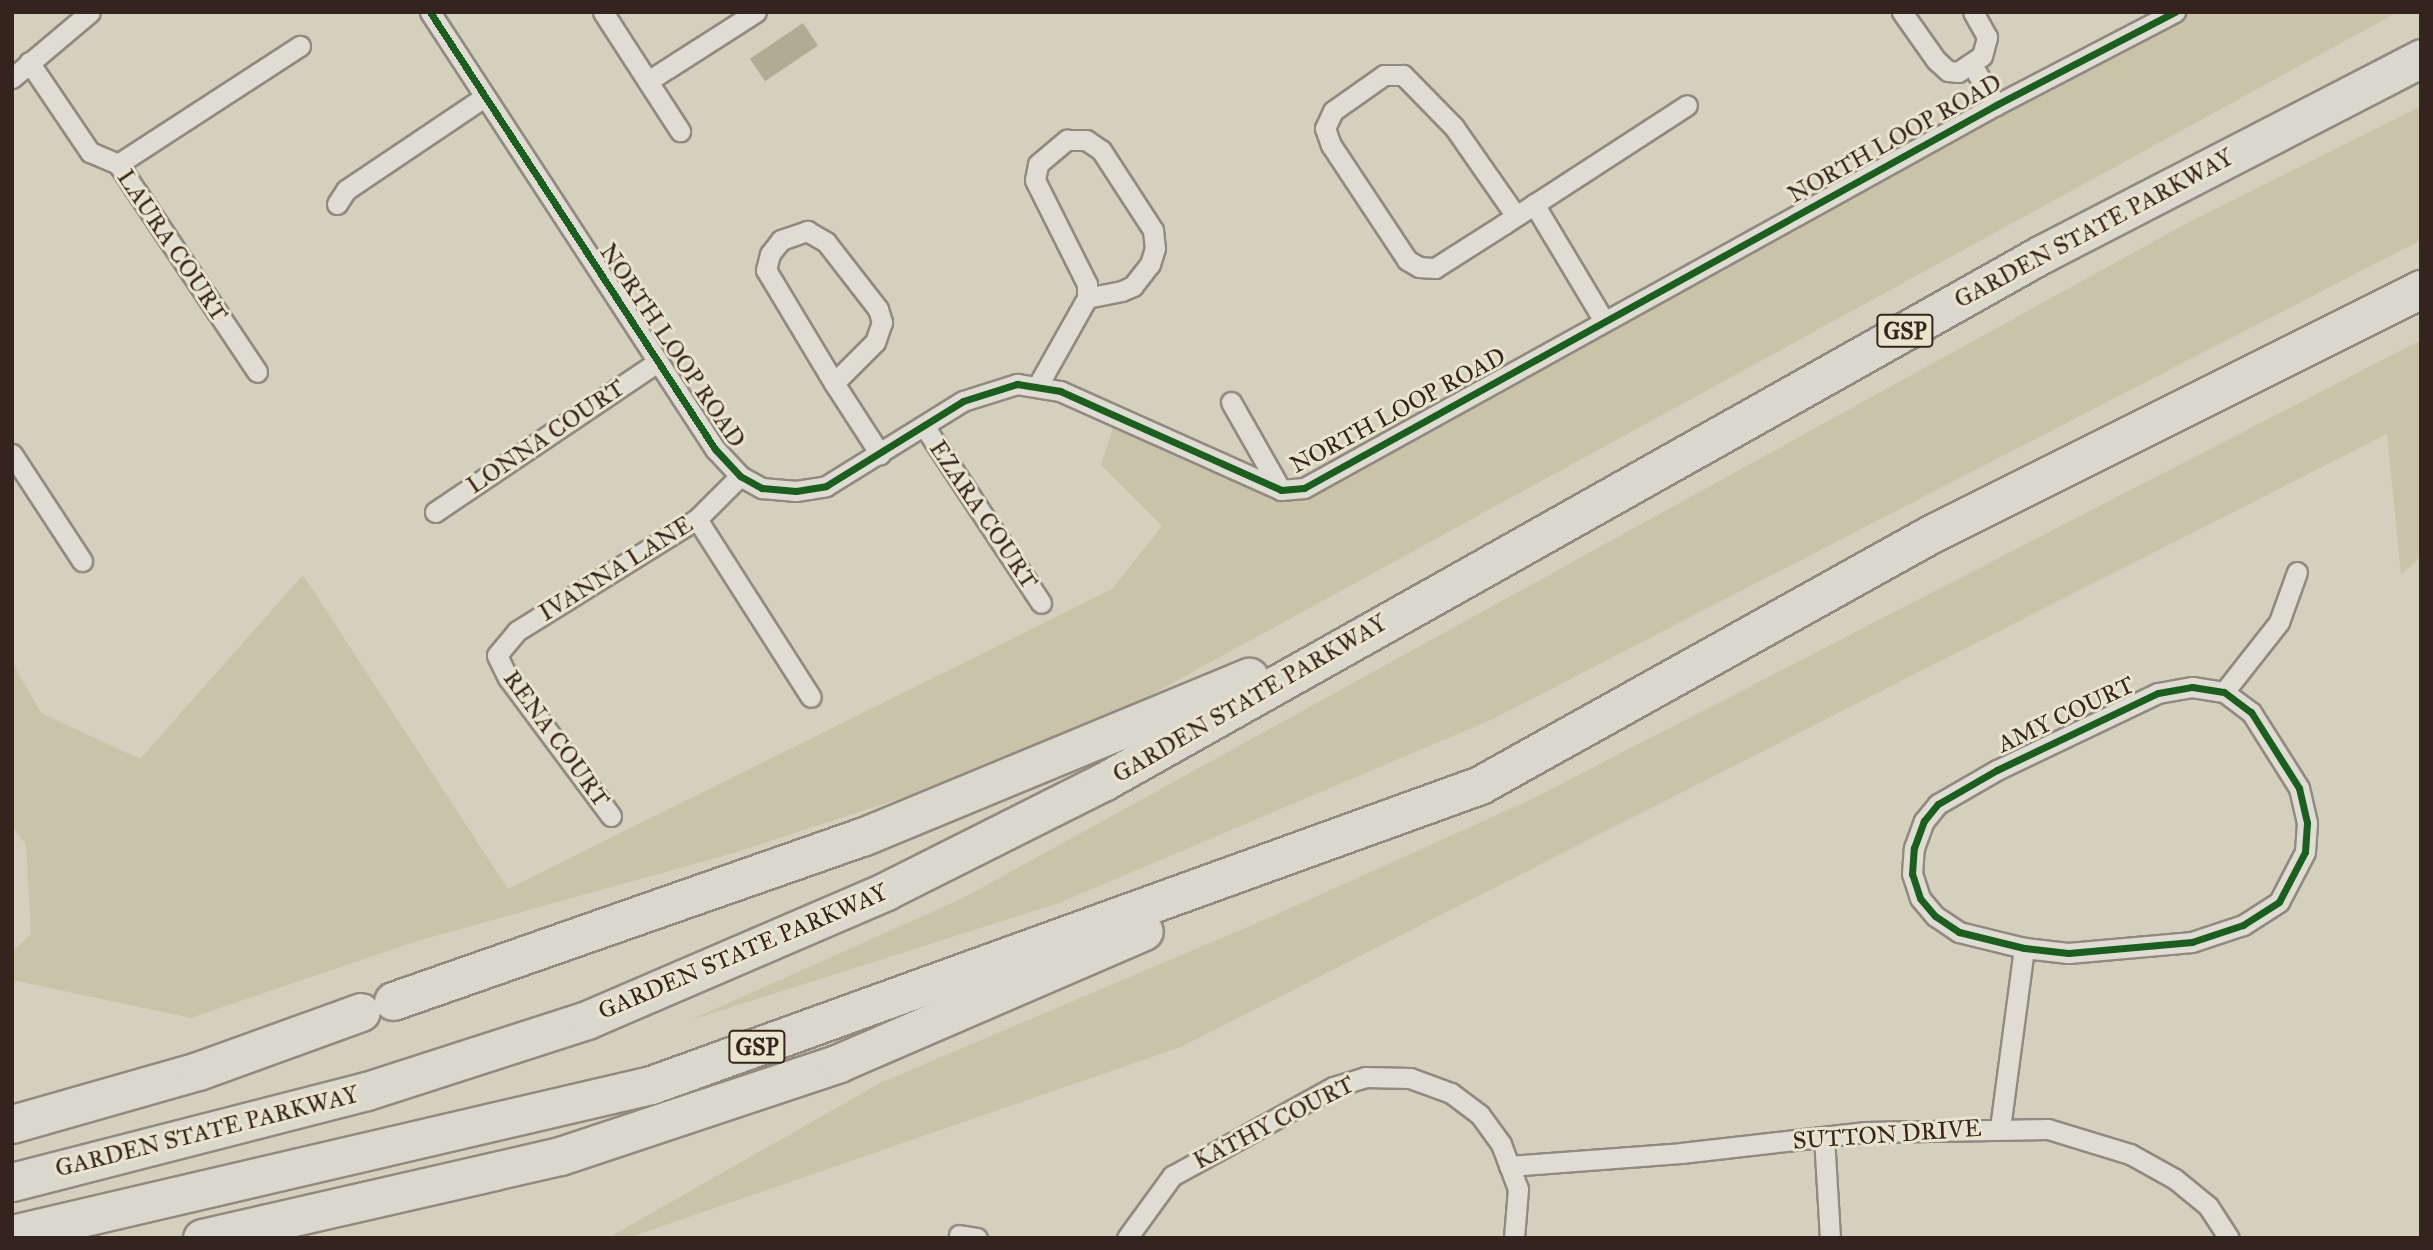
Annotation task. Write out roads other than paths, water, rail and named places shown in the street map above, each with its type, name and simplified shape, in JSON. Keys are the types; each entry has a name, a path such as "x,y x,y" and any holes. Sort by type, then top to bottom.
{"highway":[{"name":"GARDEN STATE PARKWAY","path":"12,1182 367,1091 587,1020 696,976 886,891 1103,782 2042,254 2421,58"},
{"name":"GSP","path":"12,1234 651,1085 1480,785 1931,534 2421,289"},
{"path":"12,1124 198,1071 862,837 1396,617"},
{"path":"202,1238 560,1156 839,1063 1480,785"}],"street":[{"path":"12,78 90,12"},
{"name":"NORTH LOOP ROAD","path":"430,12 483,98 715,449 740,476 762,488 816,488 880,454 987,390 1017,384 1060,391 1281,491 1304,488 1996,105 2175,12"},
{"path":"603,12 680,131"},
{"path":"648,80 756,12"},
{"path":"1902,12 1948,71 1958,72 1982,56 1987,37 1973,12"},
{"path":"118,164 300,46"},
{"name":"LAURA COURT","path":"29,62 90,152 118,164 257,372"},
{"path":"1972,65 1996,105"},
{"path":"1516,216 1454,127 1403,75 1384,75 1333,111 1325,128 1331,145 1407,260 1419,267 1435,268 1516,216 1687,105"},
{"path":"337,204 345,190 483,98"},
{"path":"1037,387 1087,298 1087,284 1035,180 1038,164 1067,140 1086,140 1101,150 1153,230 1155,247 1150,264 1133,286 1087,298"},
{"path":"1534,204 1604,321"},
{"path":"834,383 864,355 882,322 878,309 826,243 807,232 792,233 770,254 766,270 834,383 880,454"},
{"name":"LONNA COURT","path":"435,512 657,362"},
{"path":"1231,402 1281,491"},
{"name":"EZARA COURT","path":"924,426 1041,603"},
{"path":"12,454 82,561"},
{"name":"IVANNA LANE","path":"501,662 497,654 517,631 649,553 697,519 740,476"},
{"path":"697,519 811,696"},
{"path":"2224,692 2279,622 2298,572"},
{"name":"RENA COURT","path":"501,662 611,816"},
{"name":"AMY COURT","path":"2192,687 2224,692 2251,712 2299,788 2307,823 2305,852 2279,902 2243,925 2192,942 2068,953 2024,948 1959,932 1935,916 1920,898 1912,874 1914,848 1924,821 1938,804 1997,770 2158,693 2192,687"},
{"path":"2000,1128 2024,948"},
{"name":"KATHY COURT","path":"1127,1238 1172,1176 1333,1087 1365,1077 1410,1077 1451,1093 1480,1115 1509,1166 1518,1189 1514,1238"},
{"name":"SUTTON DRIVE","path":"1509,1166 1824,1137 2000,1128 2048,1129 2130,1154 2175,1179 2208,1206 2229,1238"},
{"path":"1824,1137 1830,1238"}]}
